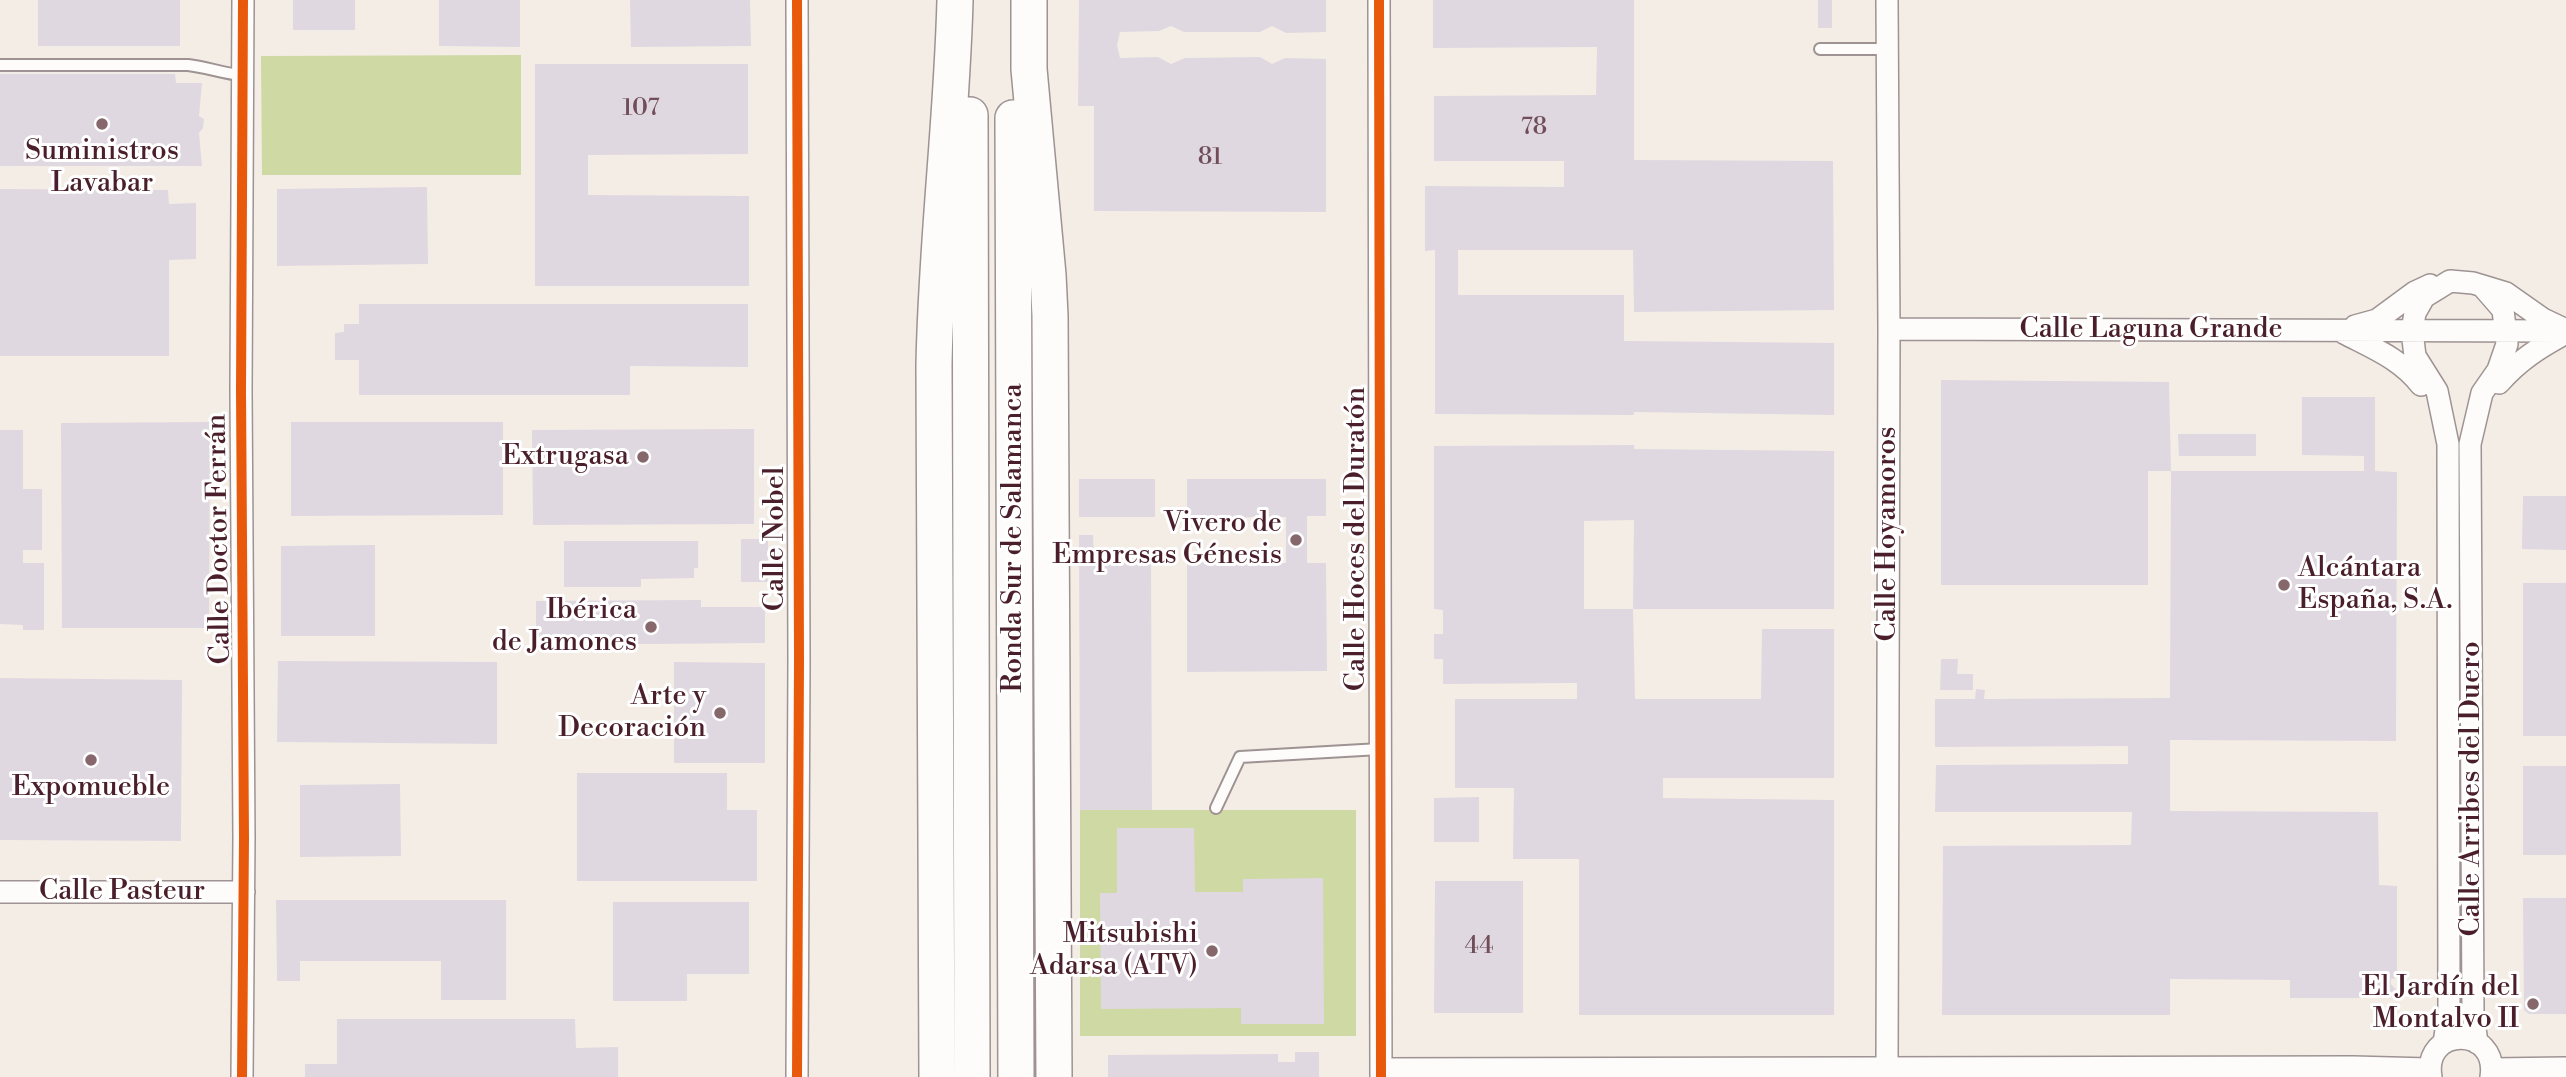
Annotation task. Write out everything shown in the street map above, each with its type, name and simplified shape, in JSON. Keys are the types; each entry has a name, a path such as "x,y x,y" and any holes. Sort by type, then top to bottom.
{"highway":[{"path":"937,1077 935,285 953,65 955,0"},
{"name":"Ronda Sur de Salamanca","path":"970,0 972,1077"},
{"name":"Ronda Sur de Salamanca","path":"1012,0 1016,1077"},
{"path":"1028,0 1029,69 1050,316 1054,1077"}],"street":[{"name":"Calle Doctor Ferrán","path":"243,0 243,1077"},
{"name":"Calle Nobel","path":"797,0 797,1077"},
{"name":"Calle Hoces del Duratón","path":"1379,0 1381,1073"},
{"name":"Calle Hoyamoros","path":"1887,0 1887,1067"},
{"path":"2412,331 2415,313 2424,297 2450,281"},
{"path":"2340,331 2377,320 2414,292 2434,283 2450,281 2482,285 2506,293 2543,319 2566,331"},
{"path":"2482,285 2498,302 2506,331"},
{"name":"Calle Laguna Grande","path":"1889,330 2566,331"},
{"path":"2340,331 2393,357 2413,374 2444,414"},
{"name":"Calle Arribes del Duero","path":"2412,331 2415,356 2437,391 2448,443 2449,1010 2444,1043"},
{"name":"Calle Arribes del Duero","path":"2477,1042 2473,1013 2470,444 2482,393 2505,355 2506,331"},
{"name":"Calle Arribes del Duero","path":"2479,410 2514,365 2566,331"},
{"name":"Calle Pasteur","path":"0,892 244,892"},
{"path":"1381,1073 1887,1067 2430,1073 2435,1051 2444,1043 2464,1038 2477,1042 2488,1054 2491,1073 2566,1068"}],"lane":[{"path":"1820,50 1887,49"},
{"path":"0,65 188,65 206,66 229,74 242,75"},
{"path":"1216,808 1240,757 1380,749"}],"green space":[{"path":"521,55 521,175 262,175 261,56"},
{"path":"1080,810 1356,810 1356,1036 1080,1036"}],"building":[{"path":"38,0 180,0 180,46 38,46"},
{"path":"293,0 355,0 355,30 293,30"},
{"path":"439,0 520,0 520,47 439,46"},
{"path":"630,0 750,0 751,46 631,47"},
{"path":"1079,0 1326,0 1326,32 1286,33 1272,26 1260,32 1184,32 1171,26 1159,31 1120,32 1117,45 1120,58 1158,57 1171,64 1185,58 1260,57 1272,64 1285,58 1326,59 1326,212 1094,211 1094,106 1078,106"},
{"path":"1433,0 1634,0 1634,160 1833,161 1834,310 1634,312 1633,250 1458,250 1458,295 1624,295 1624,341 1834,343 1834,415 1634,412 1634,415 1435,414 1435,250 1425,251 1425,186 1564,187 1564,161 1434,161 1434,96 1596,95 1597,47 1433,48"},
{"path":"1818,0 1832,0 1832,28 1818,28"},
{"path":"535,64 748,64 748,154 588,155 588,195 749,196 749,286 535,286"},
{"name":"Suministros Lavabar","path":"0,74 175,74 176,83 202,83 199,116 204,119 199,133 202,166 0,166"},
{"path":"427,187 428,264 277,266 277,189"},
{"path":"0,189 168,190 169,204 196,203 196,259 169,260 169,356 0,356"},
{"path":"359,304 748,304 748,367 630,366 630,395 359,395 359,360 335,360 335,333 344,332 344,324 359,324"},
{"path":"1941,380 2169,382 2171,471 2148,471 2148,585 1941,585"},
{"path":"2302,397 2375,397 2375,471 2397,472 2396,741 2170,740 2170,811 2378,812 2379,885 2397,886 2397,978 2391,979 2391,984 2397,991 2390,999 2382,991 2378,992 2378,998 2290,998 2290,980 2170,979 2170,1015 1942,1015 1943,846 2131,845 2132,812 1935,812 1936,765 2128,764 2128,746 1935,747 1935,699 1975,699 1976,689 1985,690 1984,699 2170,698 2171,471 2364,471 2364,456 2302,455"},
{"path":"210,422 209,628 62,628 61,423"},
{"path":"291,422 503,422 503,515 291,516"},
{"name":"Extrugasa","path":"754,429 754,524 533,525 532,430"},
{"path":"0,430 23,430 23,489 42,489 42,550 23,550 23,563 44,563 44,630 23,630 23,625 0,624"},
{"path":"2178,434 2256,434 2256,456 2179,456"},
{"path":"1634,445 1634,449 1834,451 1834,609 1633,609 1635,699 1761,699 1762,629 1834,629 1834,778 1663,778 1663,798 1834,800 1834,1015 1579,1015 1579,859 1513,859 1514,788 1455,788 1455,699 1577,699 1577,683 1443,684 1443,659 1434,659 1434,634 1443,634 1443,610 1434,609 1434,446","holes":["1634,520 1633,609 1584,609 1584,521"]},
{"path":"1079,479 1155,479 1155,517 1079,517"},
{"path":"1187,479 1326,479 1326,516 1307,516 1307,563 1326,563 1327,671 1187,672 1187,562 1286,563 1286,517 1187,518"},
{"path":"2523,496 2566,496 2566,550 2522,549"},
{"path":"1079,535 1093,535 1094,559 1151,558 1152,810 1080,810"},
{"path":"741,539 768,539 768,582 741,582"},
{"path":"564,541 698,541 698,568 694,568 694,578 641,579 641,587 564,587"},
{"path":"375,545 375,636 281,636 281,546"},
{"path":"2523,583 2566,583 2566,736 2523,736"},
{"name":"Ibérica de Jamones","path":"701,600 701,607 765,607 765,643 536,645 536,601"},
{"path":"1941,659 1958,659 1957,674 1973,674 1973,690 1940,690"},
{"path":"278,661 497,662 497,744 277,742"},
{"name":"Arte y Decoración","path":"674,662 765,663 765,763 674,763"},
{"name":"Expomueble","path":"0,678 182,680 181,841 0,840"},
{"path":"2523,766 2566,766 2566,855 2523,855"},
{"path":"577,773 727,773 727,810 757,810 757,881 577,881"},
{"path":"400,784 401,856 300,857 300,785"},
{"path":"1479,797 1479,842 1434,842 1434,798"},
{"name":"Mitsubishi Adarsa (ATV)","path":"1117,828 1194,828 1195,892 1243,892 1243,879 1323,878 1324,1024 1241,1024 1241,1008 1101,1009 1100,893 1117,893"},
{"path":"1435,881 1523,881 1523,1013 1434,1013"},
{"path":"2523,898 2566,898 2566,1014 2529,1014 2524,1010"},
{"path":"276,900 506,900 506,1000 441,1000 441,961 300,961 300,981 277,981"},
{"path":"613,902 749,902 749,974 687,974 687,1001 613,1001"},
{"path":"337,1019 575,1019 576,1048 618,1047 618,1077 305,1077 305,1064 337,1064"},
{"path":"1295,1052 1319,1052 1319,1077 1108,1077 1108,1055 1278,1054 1278,1062 1295,1062"}],"cycle path":[{"path":"242,1077 243,0"},
{"path":"797,0 797,1077"},
{"path":"1379,0 1381,1077"}],"place":[{"name":"Suministros Lavabar","path":"102,124"},
{"name":"Extrugasa","path":"643,457"},
{"name":"Vivero de Empresas Génesis","path":"1296,540"},
{"name":"Alcántara España, S.A.","path":"2284,585"},
{"name":"Ibérica de Jamones","path":"651,627"},
{"name":"Arte y Decoración","path":"720,713"},
{"name":"Expomueble","path":"91,760"},
{"name":"Mitsubishi Adarsa (ATV)","path":"1212,951"},
{"name":"El Jardín del Montalvo II","path":"2533,1004"}]}
